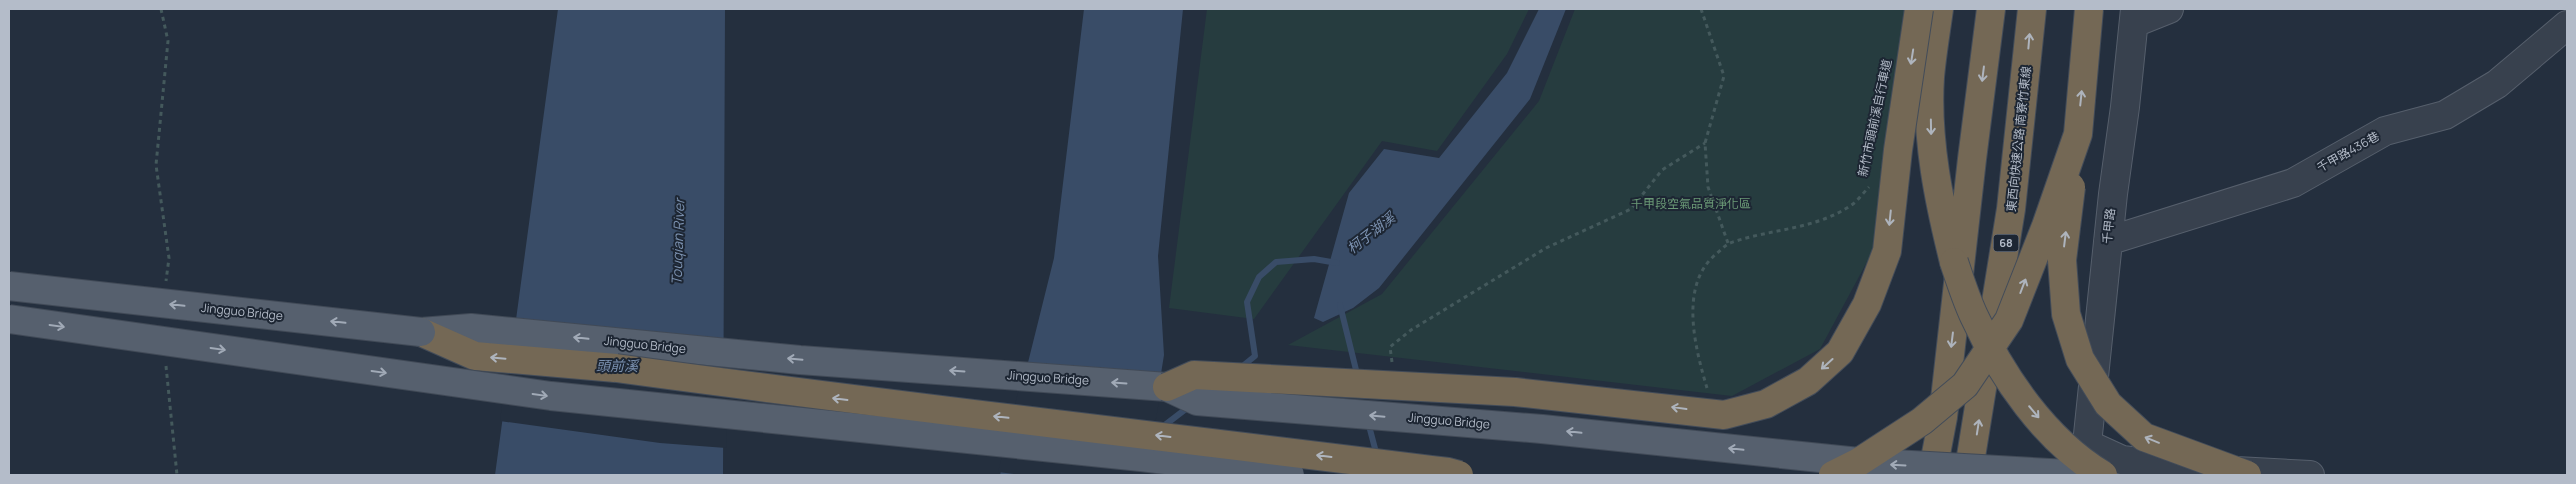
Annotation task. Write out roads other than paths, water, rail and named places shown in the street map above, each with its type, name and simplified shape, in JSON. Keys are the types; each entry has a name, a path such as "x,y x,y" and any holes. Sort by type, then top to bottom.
{"highway":[{"path":"1167,387 1194,375 1515,392 1724,415 1766,404 1808,381 1840,352 1867,304 1887,251 1898,150 1919,9"},
{"path":"1939,9 1930,78 1932,145 1940,206 1954,262 1973,315 2000,366 2034,413 2083,463 2103,475"},
{"path":"1932,475 1943,417 1991,9"},
{"name":"東西向快速公路 南寮竹東線","path":"1968,475 2011,209 2032,9"},
{"path":"2089,9 2078,134 2062,260 2066,314 2080,359 2108,404 2144,437 2247,475"},
{"path":"1833,475 1859,462 1922,421 1965,384 1988,353 2009,320 2046,226 2078,134"},
{"path":"422,332 475,356 616,368 840,399 1196,440 1448,472 1459,475"}],"main road":[{"name":"Jingguo Bridge","path":"9,286 422,332 471,328 800,360 1167,387 1197,401 1542,429 1859,462 2086,475"},
{"path":"9,319 551,396 1141,457 1290,475"}],"street":[{"path":"2135,16 2169,9"},
{"name":"千甲路","path":"2073,475 2087,444 2108,241 2135,16"},
{"name":"千甲路436巷","path":"2108,241 2293,183 2385,132 2445,115 2497,84 2567,25"},
{"path":"2087,444 2122,460 2199,473 2310,475"},
{"name":"千甲路","path":"2087,444 2095,475"}],"water":[{"name":"頭前溪","path":"558,9 725,9 723,475 495,475"},
{"path":"1084,9 1183,9 1158,256 1164,355 1151,436 1129,475 1000,475 1054,258"},
{"path":"1539,9 1566,9 1530,99 1379,288 1353,308 1323,322 1314,318 1349,193 1384,149 1439,158 1507,73"}],"waterway":[{"name":"柯子湖溪","path":"1239,369 1255,356 1247,302 1259,277 1276,262 1314,259 1337,263"},
{"path":"1340,305 1358,378"},
{"name":"柯子湖溪","path":"1161,428 1191,405"},
{"path":"1368,422 1377,456"}],"park label":[{"name":"千甲段空氣品質淨化區","path":"1691,204"}],"water label":[{"name":"Touqian River","path":"678,242"}]}
